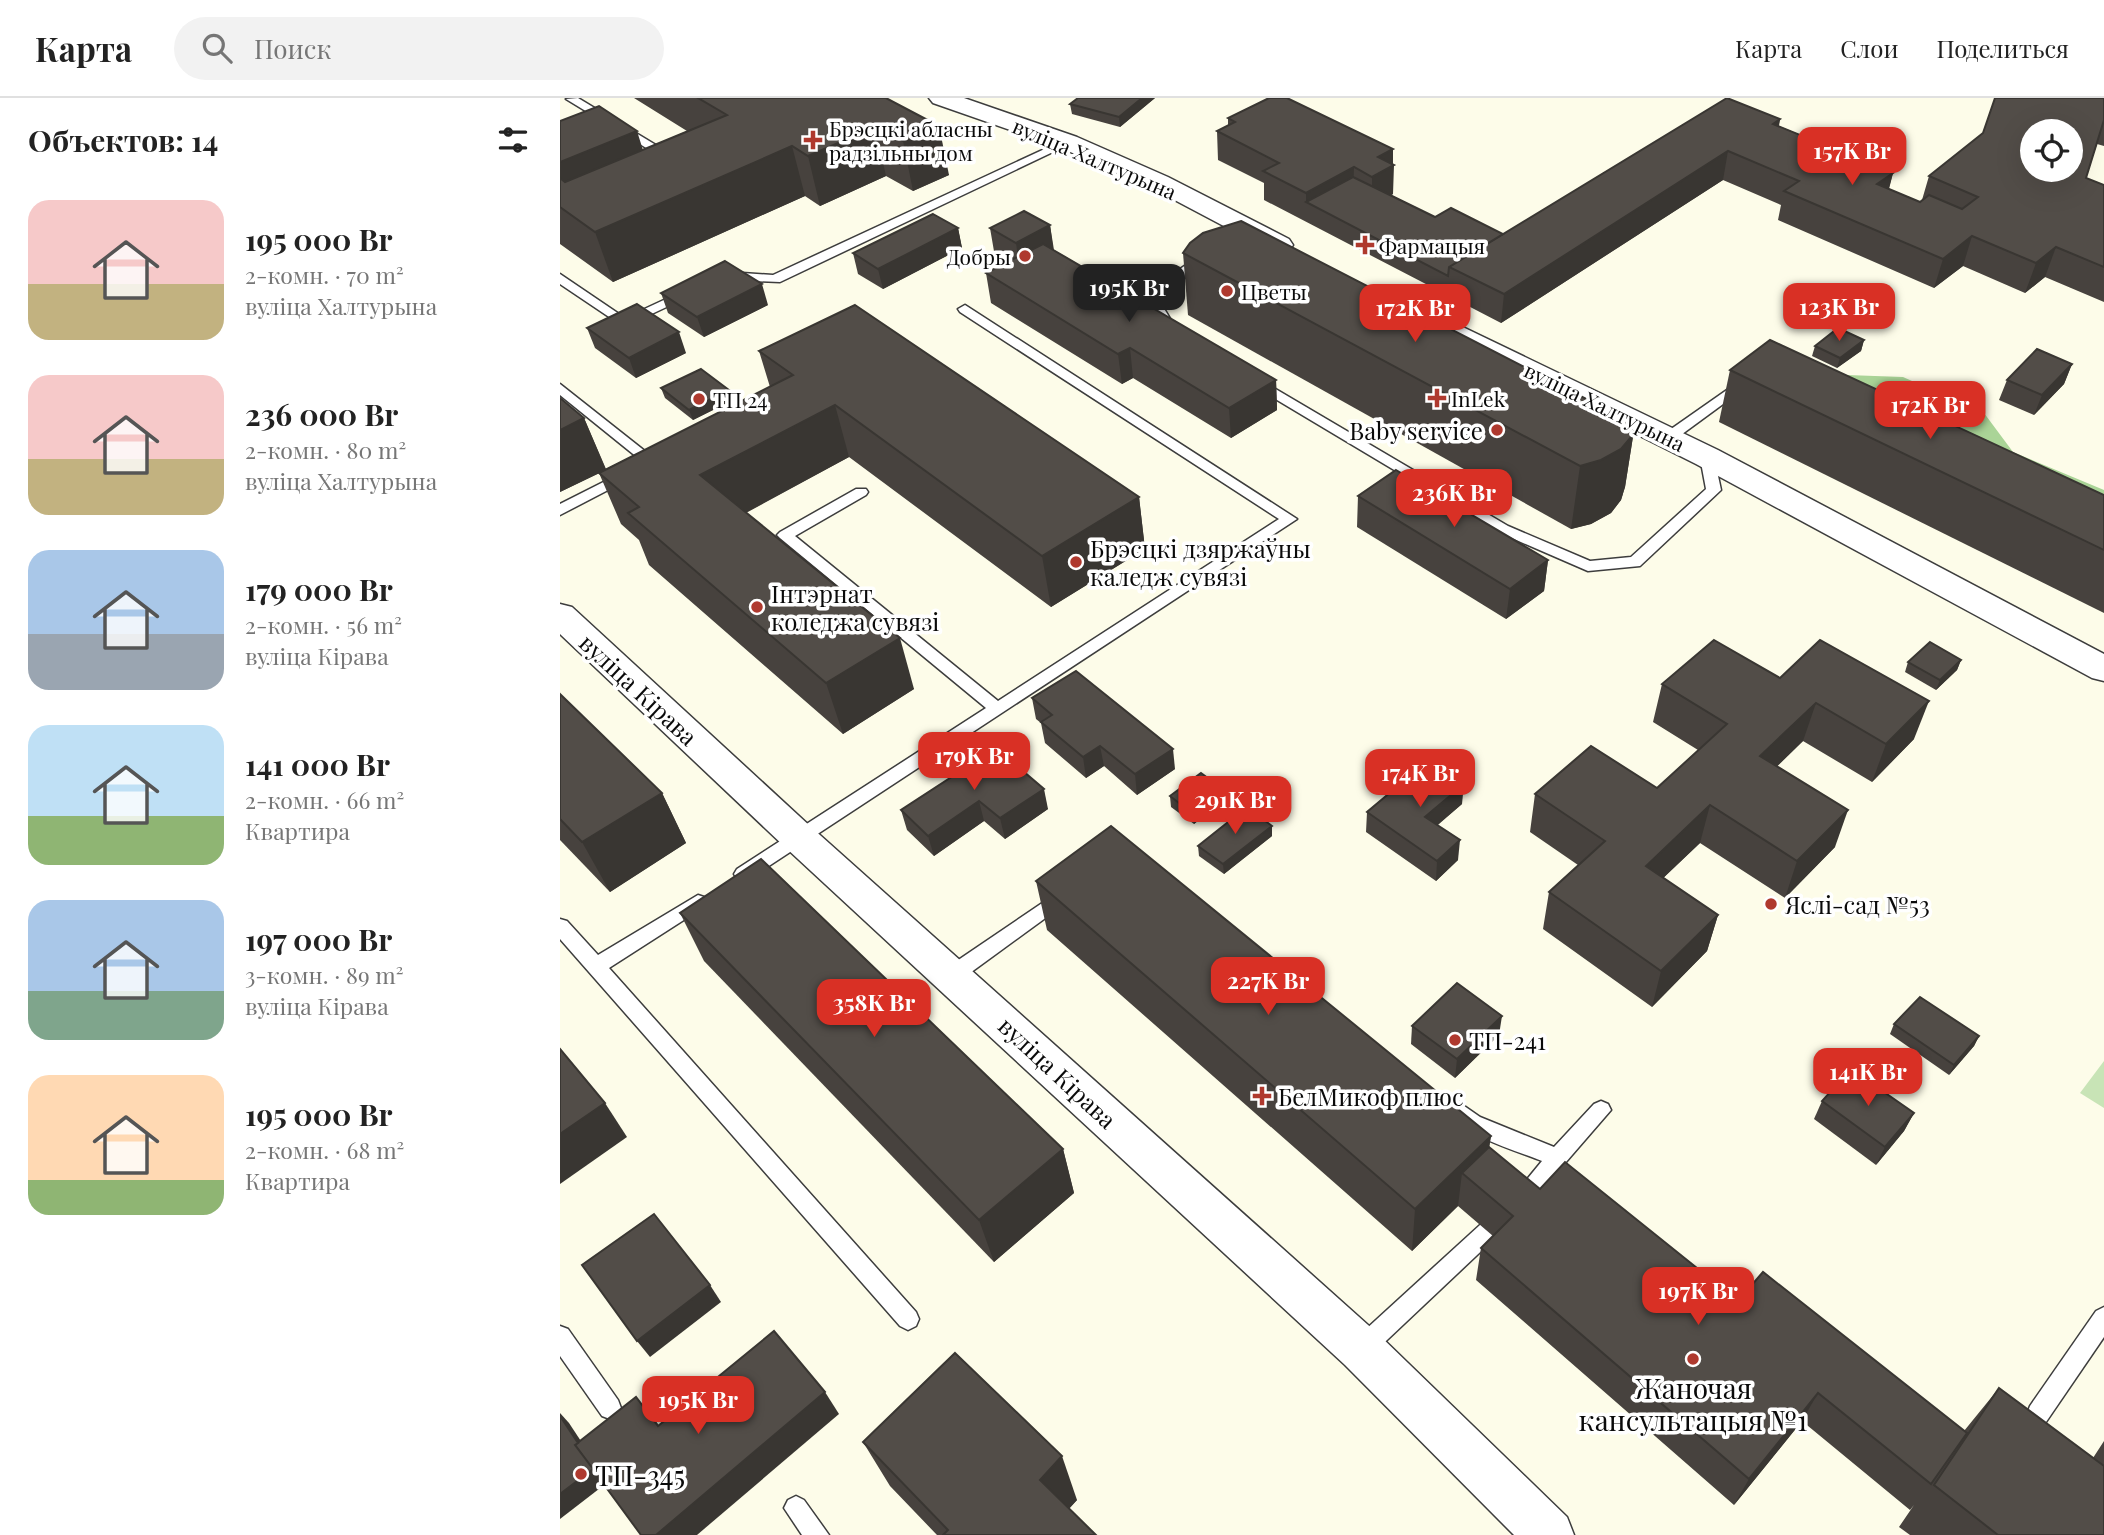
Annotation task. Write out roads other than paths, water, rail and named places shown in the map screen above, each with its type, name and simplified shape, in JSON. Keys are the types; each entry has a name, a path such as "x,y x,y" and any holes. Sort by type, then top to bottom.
{"street":[{"name":"вуліца Халтурына","path":"942,98 1068,142 1159,182 1231,236 1302,256"},
{"name":"вуліца Халтурына","path":"1398,303 1669,437 2104,669"},
{"name":"вуліца Кірава","path":"560,615 798,837 1361,1349 1549,1535"}],"lane":[{"path":"560,104 574,99 670,158"},
{"path":"718,280 730,275 775,279 1068,142"},
{"path":"1189,341 1166,327 1153,302 1168,284 1231,236"},
{"path":"560,278 624,324 695,291"},
{"path":"596,966 1290,519 965,309"},
{"path":"1669,437 1756,374"},
{"path":"1247,376 1503,529 1588,566 1635,562 1714,490 1707,457"},
{"path":"560,388 653,463 560,510"},
{"path":"861,492 785,535 996,708"},
{"path":"952,975 1071,891"},
{"path":"560,926 908,1319"},
{"path":"1440,1097 1473,1123 1557,1158"},
{"path":"1515,1205 1601,1110"},
{"path":"1361,1349 1487,1232"},
{"path":"2038,1414 2104,1318"},
{"path":"560,1337 610,1408"},
{"path":"796,1508 817,1535"}],"place":[{"name":"Брэсцкі абласны радзільны дом","path":"813,140"},
{"name":"Фармацыя","path":"1365,245"},
{"name":"Добры","path":"1025,256"},
{"name":"Цветы","path":"1227,291"},
{"name":"InLek","path":"1437,398"},
{"name":"ТП 24","path":"699,399"},
{"name":"Baby service","path":"1497,430"},
{"name":"Брэсцкі дзяржаўны каледж сувязі","path":"1076,562"},
{"name":"Інтэрнат коледжа сувязі","path":"757,607"},
{"name":"Яслі-сад №53","path":"1771,904"},
{"name":"ТП-241","path":"1455,1040"},
{"name":"БелМикоф плюс","path":"1262,1096"},
{"name":"Жаночая кансультацыя №1","path":"1693,1359"},
{"name":"ТП-345","path":"581,1474"}]}
